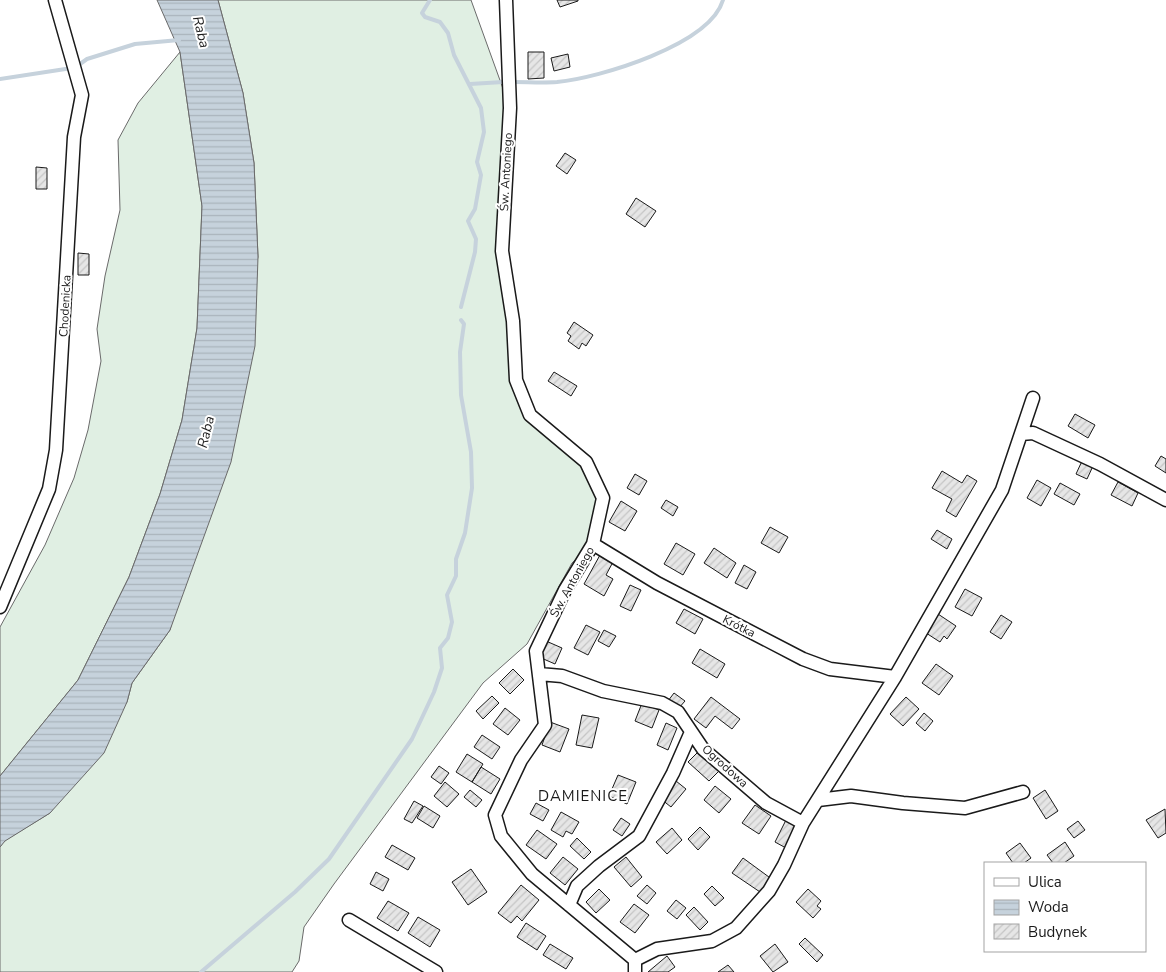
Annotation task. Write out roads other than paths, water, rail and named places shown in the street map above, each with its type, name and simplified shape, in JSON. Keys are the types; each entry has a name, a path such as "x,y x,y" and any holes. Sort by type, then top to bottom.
{"street":[{"name":"Chodenicka","path":"0,607 49,489 56,450 74,137 82,95 55,0"},
{"name":"Św. Antoniego","path":"506,0 510,108 502,251 512,321 516,380 530,415 586,462 603,498 593,544 565,590 536,651 545,725 521,760 495,815 501,836 532,874 570,905 635,966"},
{"path":"635,966 657,949 712,941 736,928 769,891 784,865 803,823 895,678 1002,490 1033,398"},
{"path":"1021,434 1034,433 1100,464 1166,500"},
{"name":"Krótka","path":"593,544 657,583 803,659 830,669 895,678"},
{"name":"Ogrodowa","path":"538,674 562,676 603,690 662,703 678,712 703,748 766,802 803,823"},
{"path":"570,905 577,886 599,866 639,836 673,773 691,732"},
{"path":"818,800 851,796 903,803 965,808 1023,792"},
{"path":"349,920 436,972"}],"water":[{"name":"Raba","path":"157,0 218,0 243,93 254,163 258,257 255,346 231,462 170,630 132,683 127,702 104,753 50,813 5,841 0,847 0,776 78,680 129,577 160,494 182,420 197,328 202,206 180,52"}],"waterway":[{"path":"430,0 422,13 425,17 440,22 448,33 454,55 481,108 484,132 477,162 481,175 475,209 468,221 476,239 475,252 461,307"},
{"path":"514,82 557,82 576,79 599,74 651,56 676,45 697,31 714,16 723,0"},
{"path":"80,64 87,59 135,44 179,40"},
{"path":"0,79 72,68"},
{"path":"470,84 503,82"},
{"path":"201,972 295,892 329,859 412,739 434,692 442,668 440,648 448,638 452,622 447,595 456,576 456,559 465,533 472,488 471,452 461,395 460,352 464,324 461,320"}],"district":[{"name":"DAMIENICE","path":"583,796"}]}
